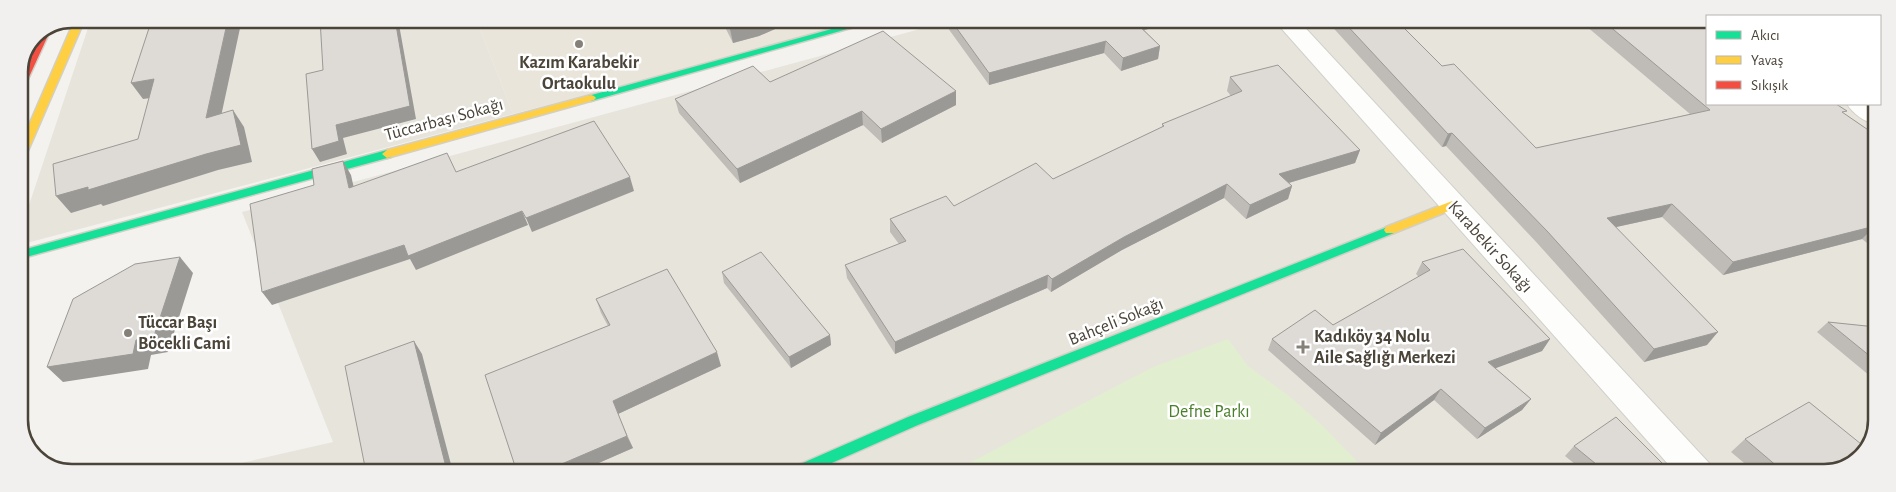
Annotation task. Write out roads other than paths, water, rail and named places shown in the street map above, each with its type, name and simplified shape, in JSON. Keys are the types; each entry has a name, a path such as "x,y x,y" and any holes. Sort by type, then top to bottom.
{"street":[{"path":"28,139 76,28"},
{"name":"Tüccarbaşı Sokağı","path":"28,253 846,28"},
{"name":"Karabekir Sokağı","path":"1291,28 1689,464"},
{"path":"28,68 41,39"},
{"name":"Bahçeli Sokağı","path":"815,464 906,424 1452,205"}],"place":[{"name":"Kazım Karabekir Ortaokulu","path":"579,44"},
{"name":"Tüccar Başı Böcekli Cami","path":"128,333"},
{"name":"Kadıköy 34 Nolu Aile Sağlığı Merkezi","path":"1303,347"}],"park label":[{"name":"Defne Parkı","path":"1209,412"}]}
